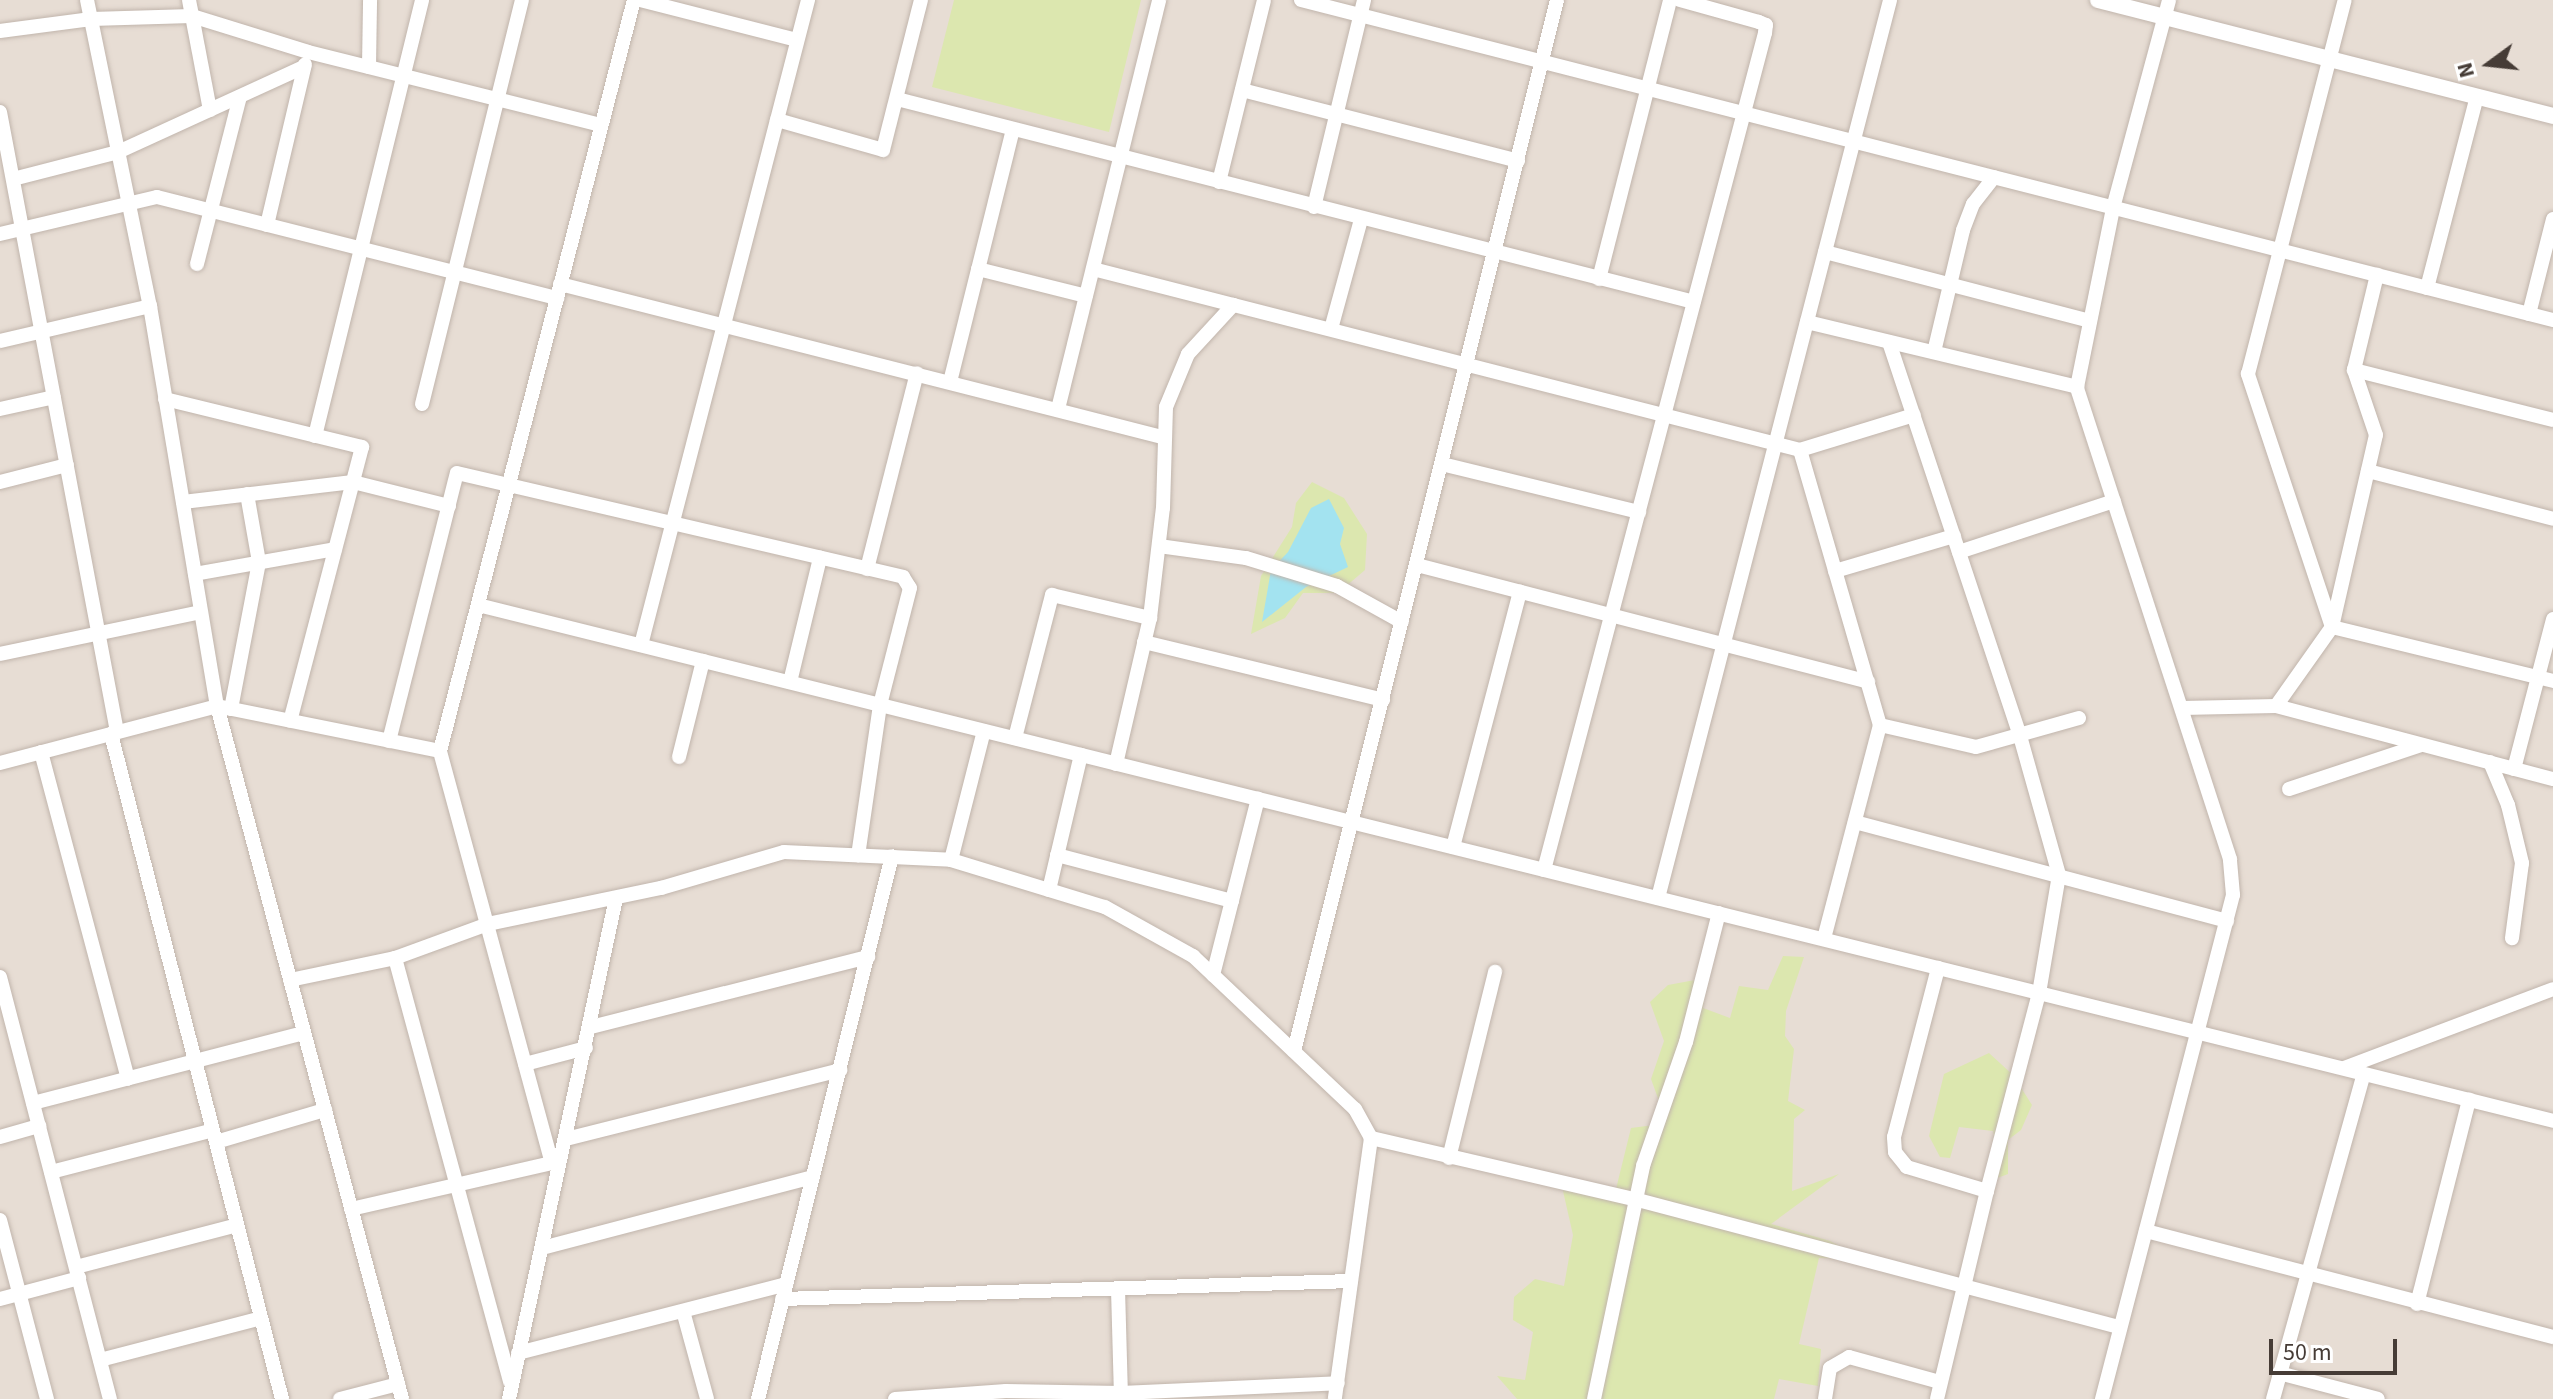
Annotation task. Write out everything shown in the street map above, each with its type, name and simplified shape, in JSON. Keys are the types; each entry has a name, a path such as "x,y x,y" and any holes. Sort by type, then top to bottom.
{"street":[{"path":"87,0 150,306 201,612 290,980 400,1392 340,1399"},
{"path":"189,0 210,110"},
{"path":"369,67 370,0"},
{"path":"315,436 422,0"},
{"path":"422,404 522,0"},
{"path":"556,1162 525,1064 440,751 634,0"},
{"path":"640,0 797,40"},
{"path":"641,645 808,0"},
{"path":"777,120 883,150 921,0"},
{"path":"1058,409 1159,0"},
{"path":"1219,182 1264,0"},
{"path":"1301,0 2553,320"},
{"path":"1314,207 1364,0"},
{"path":"1294,1051 1557,0"},
{"path":"1599,279 1670,0"},
{"path":"1544,870 1766,25 1680,0"},
{"path":"1658,898 1890,0"},
{"path":"2098,0 2553,116"},
{"path":"2102,1399 2233,895 2230,859 2077,387 2113,208 2169,0"},
{"path":"2332,627 2248,374 2345,0"},
{"path":"0,31 91,19 192,16 308,52 601,125"},
{"path":"267,225 308,52"},
{"path":"13,179 118,152 304,67"},
{"path":"1242,90 1518,161"},
{"path":"2427,288 2477,96"},
{"path":"197,264 240,97"},
{"path":"897,99 1694,302"},
{"path":"0,112 99,634 114,733 282,1399"},
{"path":"950,382 1013,130"},
{"path":"1934,352 1968,217 1994,177"},
{"path":"0,234 157,197 454,272 723,326 1162,437"},
{"path":"1331,329 1361,219"},
{"path":"2529,314 2553,219"},
{"path":"1825,252 2089,321"},
{"path":"978,269 1086,296"},
{"path":"1093,269 1800,450 1914,415"},
{"path":"2276,706 2332,627 2376,435 2354,370 2377,275"},
{"path":"1116,764 1150,618 1159,546 1162,437 1166,407 1188,354 1233,305"},
{"path":"0,341 150,306"},
{"path":"1807,322 2077,387"},
{"path":"1889,342 2020,736 2059,875 2039,993 1963,1285 1937,1399"},
{"path":"2354,370 2553,420"},
{"path":"867,569 917,373"},
{"path":"0,409 54,397"},
{"path":"165,399 362,447 290,721"},
{"path":"1800,450 1880,725 1824,939"},
{"path":"1442,464 1639,512"},
{"path":"0,482 67,465"},
{"path":"2368,471 2553,519"},
{"path":"389,741 457,473 903,577 910,588 880,705 858,855"},
{"path":"183,502 353,482 449,506"},
{"path":"224,708 259,562 247,494"},
{"path":"1959,552 2114,501"},
{"path":"1835,571 1954,536"},
{"path":"1159,546 1246,558 1337,586 1402,622"},
{"path":"195,574 335,549"},
{"path":"790,682 820,558"},
{"path":"1417,565 1868,682"},
{"path":"1453,847 1520,592"},
{"path":"1015,738 1052,595 1150,618"},
{"path":"478,605 2553,1121"},
{"path":"0,654 201,612"},
{"path":"2514,769 2546,679 2553,619"},
{"path":"2332,627 2546,679"},
{"path":"1144,642 1383,700"},
{"path":"679,757 703,661"},
{"path":"2182,708 2276,706 2553,779"},
{"path":"0,763 224,708 440,751"},
{"path":"1880,725 1976,747 2079,718"},
{"path":"951,860 984,731"},
{"path":"2289,789 2422,745"},
{"path":"41,752 128,1079"},
{"path":"1049,890 1081,755"},
{"path":"2490,762 2508,805 2522,863 2512,938"},
{"path":"1213,975 1258,799"},
{"path":"1855,822 2227,921"},
{"path":"290,980 395,958 488,924 616,898 784,852 951,860 1105,907 1149,928 1213,975 1355,1109 1371,1138 1335,1399"},
{"path":"1057,855 1232,901"},
{"path":"758,1399 892,856"},
{"path":"510,1392 542,1248 556,1162 566,1139 616,898"},
{"path":"1594,1399 1638,1200 1719,913"},
{"path":"591,1027 868,957"},
{"path":"395,958 510,1392"},
{"path":"1938,968 1894,1137 1895,1152 1907,1167 1987,1191"},
{"path":"1449,1158 1495,972"},
{"path":"0,977 110,1399"},
{"path":"2342,1068 2553,989"},
{"path":"33,1103 304,1033"},
{"path":"525,1064 586,1048"},
{"path":"566,1139 840,1070"},
{"path":"2273,1399 2305,1271 2364,1074"},
{"path":"2417,1304 2469,1100"},
{"path":"51,1172 325,1110"},
{"path":"0,1137 39,1126"},
{"path":"1371,1138 1638,1200 2120,1327"},
{"path":"351,1209 556,1162"},
{"path":"542,1248 813,1177"},
{"path":"0,1220 47,1399"},
{"path":"0,1299 78,1272 237,1225"},
{"path":"2146,1231 2553,1337"},
{"path":"782,1299 1351,1281"},
{"path":"518,1353 786,1284"},
{"path":"1118,1289 1121,1396"},
{"path":"683,1311 707,1399"},
{"path":"100,1360 261,1318"},
{"path":"1825,1399 1830,1368 1849,1357 1940,1382"},
{"path":"2279,1373 2378,1399"},
{"path":"895,1399 1205,1394 1338,1383"}],"shaded area":[{"path":"0,0 2553,0 2553,1399 0,1399"}],"green space":[{"path":"954,0 1141,0 1109,132 932,87"},
{"path":"1312,482 1344,498 1367,534 1365,570 1338,593 1303,593 1285,618 1251,634 1261,576 1292,527 1296,503"},
{"path":"1783,956 1804,957 1786,1011 1785,1036 1794,1049 1788,1101 1805,1110 1794,1119 1792,1191 1839,1174 1771,1224 1830,1241 1865,1259 1819,1258 1799,1344 1821,1349 1818,1386 1779,1379 1774,1399 1517,1399 1497,1376 1525,1380 1533,1332 1513,1320 1514,1297 1535,1279 1564,1286 1573,1235 1563,1191 1573,1185 1615,1193 1631,1128 1654,1125 1659,1101 1651,1079 1664,1041 1650,1002 1668,985 1695,980 1706,983 1703,1008 1730,1018 1739,986 1768,990"},
{"path":"1989,1053 2013,1075 2032,1105 2021,1130 2008,1140 2008,1174 1992,1180 1997,1146 1993,1131 1959,1127 1950,1158 1940,1157 1929,1136 1944,1074"}],"water":[{"path":"1329,499 1344,528 1340,544 1348,567 1306,587 1262,622 1271,570 1288,552 1311,508"}]}
